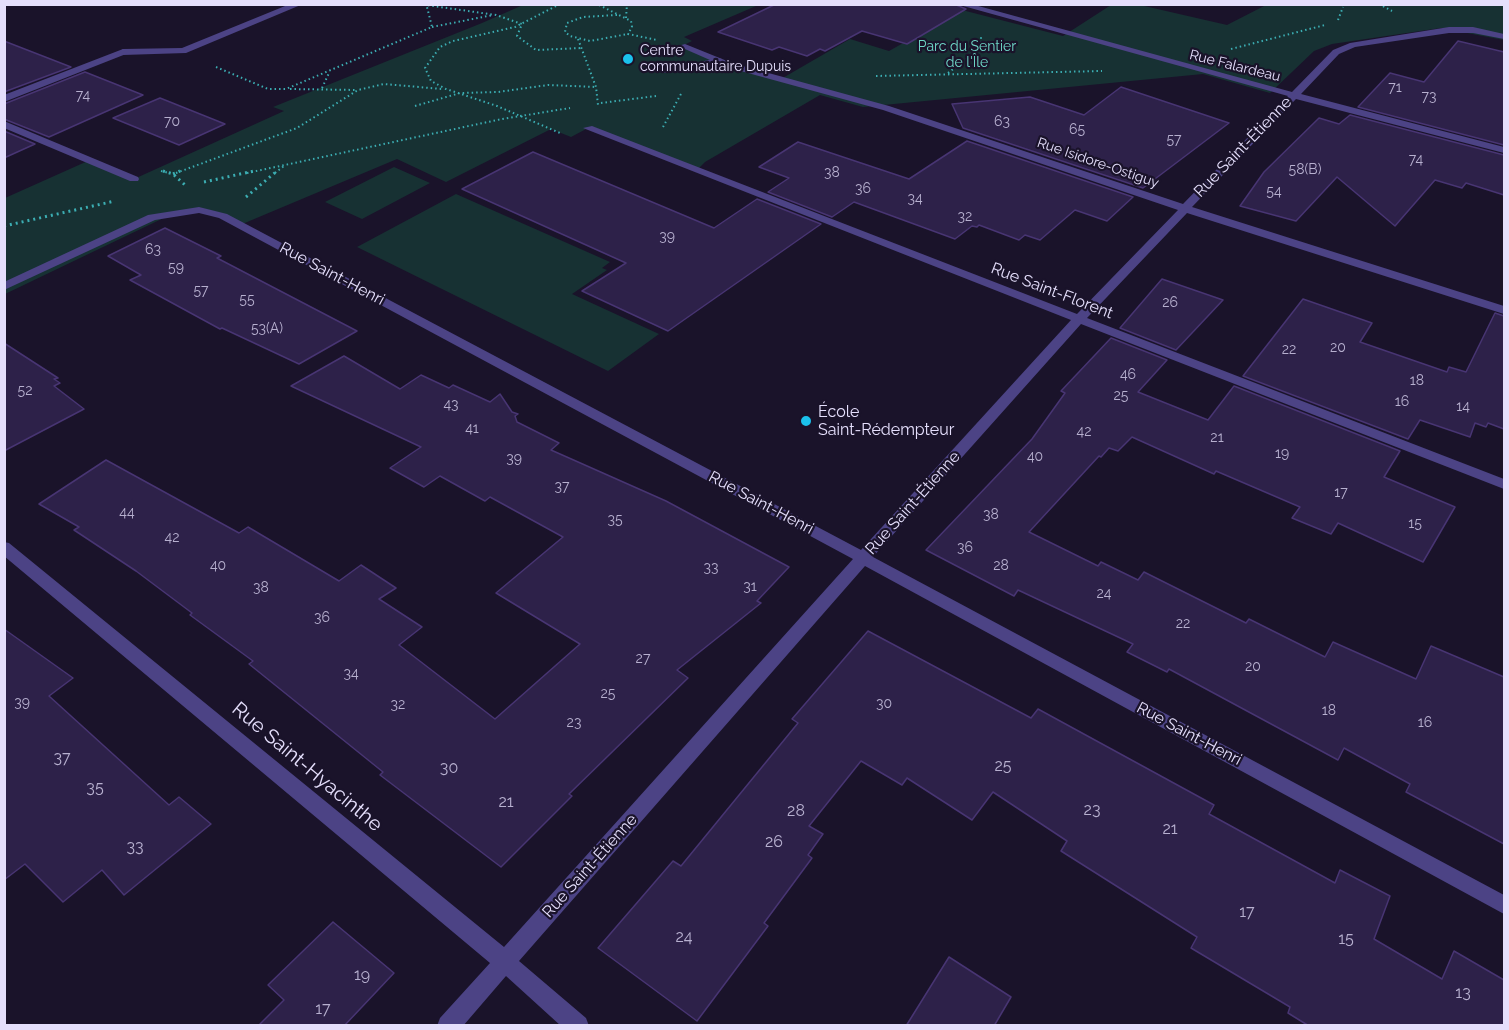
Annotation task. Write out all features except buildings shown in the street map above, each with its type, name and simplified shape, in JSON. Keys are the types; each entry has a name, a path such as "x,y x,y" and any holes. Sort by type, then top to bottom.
{"street":[{"path":"4,99 123,52 183,51 299,4"},
{"name":"Rue Falardeau","path":"960,4 1171,63 1504,150"},
{"name":"Rue Saint-Étienne","path":"448,1026 1079,319 1183,208 1342,48 1449,30 1473,30 1504,36"},
{"name":"Rue Isidore-Ostiguy","path":"682,46 719,61 886,108 1183,208 1504,310"},
{"path":"665,70 719,61"},
{"path":"4,124 134,179"},
{"name":"Rue Saint-Florent","path":"588,128 1504,484"},
{"name":"Rue Saint-Henri","path":"4,286 152,218 199,210 223,216 864,558 1504,905"},
{"name":"Rue Saint-Hyacinthe","path":"4,547 506,962 578,1026"}],"path":[{"path":"419,4 496,15 522,24"},
{"path":"446,89 431,81 425,68 440,47 453,41 522,24 560,4"},
{"path":"598,5 612,4"},
{"path":"626,18 627,4"},
{"path":"598,5 626,18 632,24 628,34"},
{"path":"428,7 432,27"},
{"path":"1337,21 1343,7"},
{"path":"947,74 973,54 981,44 981,37 974,21 987,12"},
{"path":"286,89 432,27 496,15"},
{"path":"617,15 583,17 567,23 565,32 578,39 603,40 628,34 682,46"},
{"path":"522,24 517,36 536,50 582,48"},
{"path":"578,39 596,87 598,104 663,95"},
{"path":"183,51 268,89 358,90 384,84 446,89 522,116 562,134"},
{"path":"322,88 330,71"},
{"path":"415,106 460,93 498,92 548,85 596,87"},
{"path":"173,174 297,128 358,90"},
{"path":"669,160 663,128 681,93 672,94"},
{"path":"175,188 522,116 576,107"},
{"path":"223,216 285,165"},
{"path":"4,225 125,199"}],"green space":[{"name":"Parc du Sentier de l'Île","path":"523,5 754,5 756,6 684,37 692,41 682,46 729,65 781,79 850,39 889,51 962,10 1063,36 1111,5 1140,5 1227,25 1266,5 1504,5 1504,40 1441,28 1332,44 1314,51 1270,93 1203,74 863,107 820,95 705,162 696,171 588,128 571,137 551,129 446,182 397,159 240,225 206,211 174,213 5,294 5,198 90,160 134,179 284,111 273,107"},
{"path":"394,167 430,183 362,219 325,202"},
{"path":"456,194 610,262 602,268 607,270 572,294 659,334 608,371 357,247"}],"place":[{"name":"Centre communautaire Dupuis","path":"628,59"},
{"name":"École Saint-Rédempteur","path":"806,421"}]}
